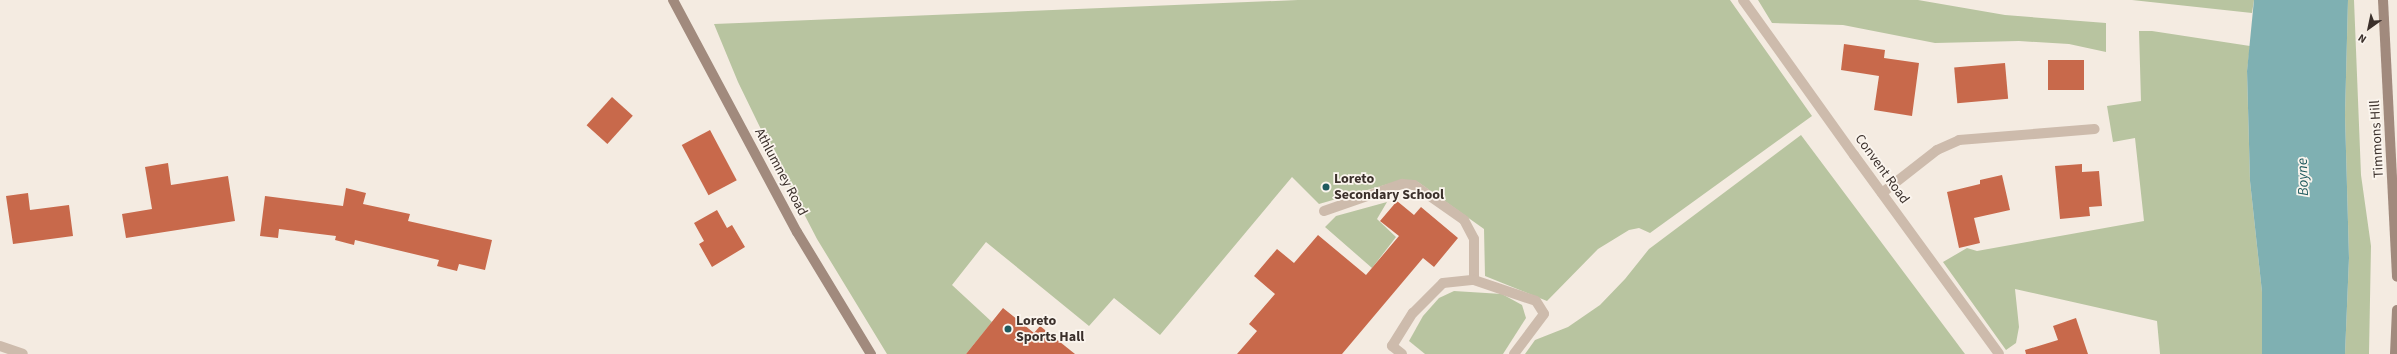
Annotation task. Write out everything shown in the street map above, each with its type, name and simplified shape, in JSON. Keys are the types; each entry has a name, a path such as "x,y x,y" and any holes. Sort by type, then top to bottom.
{"main road":[{"name":"Athlumney Road","path":"673,0 797,232 871,354"},
{"name":"Timmons Hill","path":"2383,0 2397,277"},
{"path":"2394,354 2397,310"}],"street":[{"name":"Convent Road","path":"1743,0 1761,28 1999,354"},
{"path":"1882,193 1937,150 1959,140 2095,129"},
{"path":"1324,211 1402,184 1414,185 1464,220 1474,239 1474,280"},
{"path":"1402,354 1392,346 1413,313 1443,283 1474,280 1536,301 1544,314 1514,354"},
{"path":"0,346 23,354"}],"green space":[{"name":"Loreto Secondary School","path":"1298,0 1730,0 1812,116 1650,233 1639,228 1629,230 1598,249 1547,301 1485,276 1484,229 1418,182 1395,182 1319,204 1292,177 1160,335 1114,298 1089,326 986,242 952,285 992,322 966,354 887,354 817,239 738,82 714,24"},
{"path":"1758,0 1918,0 2005,15 2106,23 2106,52 2069,44 2019,41 1935,43 1843,25 1772,23"},
{"path":"2132,0 2254,0 2252,13"},
{"path":"2348,0 2354,0 2361,175 2371,246 2369,354 2345,354 2349,258 2345,115"},
{"path":"2139,31 2152,31 2250,46 2247,71 2250,181 2262,292 2262,354 2160,354 2157,321 2015,289 2019,327 2016,343 2006,350 1943,262 1967,248 1977,251 2144,221 2135,138 2113,142 2107,106 2141,101"},
{"path":"1801,135 1965,354 1525,354 1535,340 1568,327 1600,305 1625,279 1649,249"},
{"path":"1387,202 1377,219 1396,237 1372,268 1325,227 1336,216"},
{"path":"1454,291 1502,294 1522,305 1526,318 1503,354 1425,354 1409,341 1423,316 1439,298"}],"water":[{"name":"Boyne","path":"2254,0 2348,0 2345,115 2349,258 2345,354 2262,354 2262,292 2250,181 2247,71"}],"building":[{"path":"1844,44 1885,50 1884,58 1919,63 1912,116 1874,110 1879,76 1841,70"},
{"path":"2048,60 2084,60 2084,90 2048,90"},
{"path":"2005,63 2008,99 1957,103 1954,67"},
{"path":"612,97 633,116 607,144 587,125"},
{"path":"710,130 737,180 709,195 682,145"},
{"path":"168,163 171,185 228,176 235,221 126,238 122,214 152,209 145,167"},
{"path":"2082,164 2082,172 2099,171 2102,206 2089,207 2090,216 2060,219 2055,166"},
{"path":"2002,175 2010,210 1974,218 1980,243 1959,248 1947,192 1980,184 1980,180"},
{"path":"346,188 366,193 363,204 410,214 408,221 492,240 485,270 459,264 457,271 437,266 439,260 355,240 354,245 335,240 336,236 279,229 278,238 260,236 265,196 343,206"},
{"path":"28,193 30,210 69,205 73,236 13,244 6,196"},
{"path":"1397,201 1414,215 1421,207 1458,238 1434,267 1423,258 1342,354 1237,354 1257,331 1249,324 1275,294 1254,276 1277,249 1294,263 1318,235 1366,275 1399,236 1380,221"},
{"path":"717,210 727,228 732,225 745,247 712,267 699,244 704,241 694,223"},
{"name":"Loreto Sports Hall","path":"1003,308 1034,333 1040,326 1075,354 966,354"},
{"path":"2076,318 2088,354 2026,354 2025,350 2058,340 2053,326"}],"place":[{"name":"Loreto Secondary School","path":"1326,187"},
{"name":"Loreto Sports Hall","path":"1008,329"}]}
